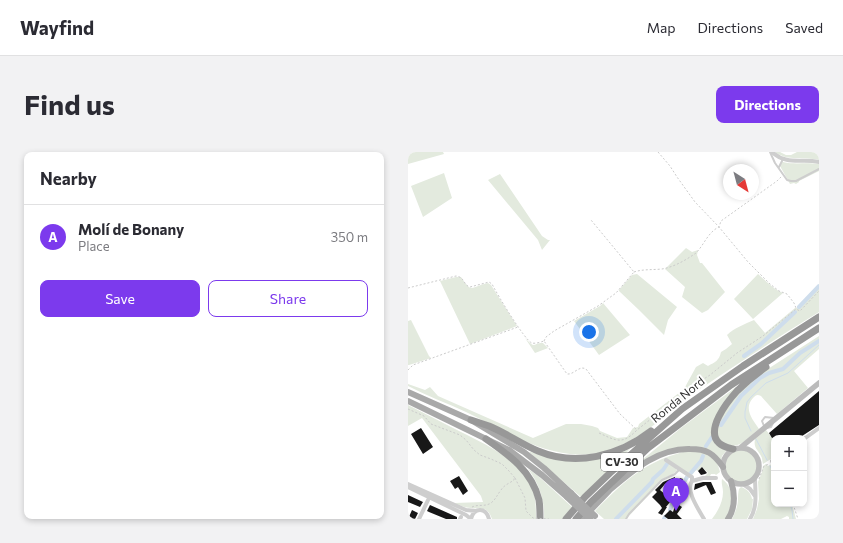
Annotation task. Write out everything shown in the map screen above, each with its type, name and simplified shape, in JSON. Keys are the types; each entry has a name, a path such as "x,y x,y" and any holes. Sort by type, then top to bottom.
{"highway":[{"name":"Ronda Nord","path":"566,519 590,492 682,409 743,366 819,317"},
{"name":"Ronda Nord","path":"576,519 616,477 648,448 731,385 819,328"},
{"path":"737,448 724,447 715,437 715,428 720,416 737,391 788,348"},
{"path":"471,420 488,426 539,452 561,458 581,459 617,451 632,444 682,409"},
{"path":"486,439 513,459 523,469 532,482 539,501 540,519"}],"main road":[{"path":"408,392 471,420 524,452 544,468 569,495 594,518"},
{"path":"408,401 509,450 569,495"},
{"path":"582,519 622,476 659,441"},
{"path":"606,493 635,470 652,459 664,453 676,450 685,448 699,449 708,452 717,459 723,467"},
{"path":"728,519 731,515 734,501 734,491 731,481"}],"street":[{"path":"771,152 783,159 791,161 819,162"},
{"path":"737,448 746,448 752,451 759,461 759,470 755,477 750,482 743,484 737,484 725,475 723,467 724,460 728,454 737,448 746,443 755,434 819,384"},
{"path":"807,437 819,428"},
{"path":"815,431 819,435"},
{"path":"752,451 752,440 755,434"},
{"path":"666,460 692,477 690,484 691,492 704,519"},
{"path":"750,519 756,504 755,477"},
{"path":"692,480 716,478"},
{"path":"408,484 466,510 482,510 487,514 489,519"},
{"path":"743,484 756,496"},
{"path":"408,487 466,515 471,519 476,511"},
{"path":"418,519 429,498"}],"lane":[{"path":"771,152 787,180 796,181 818,169"},
{"path":"779,168 783,159"},
{"path":"626,519 662,480 675,474 680,469"}],"path":[{"path":"658,152 670,166 676,177 695,202 719,227 748,262 770,284 790,296 796,309"},
{"path":"408,288 456,276 462,278 470,287 489,282 492,284 530,343 533,344 544,341 546,337 554,331 598,306 616,292 634,272 673,266 696,252 711,233 719,227 721,221 777,181 783,174"},
{"path":"591,220 634,272"},
{"path":"599,433 614,440 629,437 690,388 710,375 737,353 763,336 796,309 800,311 819,291"},
{"path":"408,370 413,365 518,326"},
{"path":"544,341 567,374 571,374 584,367 620,414 637,430"},
{"path":"408,409 424,416 431,424 460,435 480,455 502,464 514,478 525,498 526,510 533,518 548,519"},
{"path":"755,486 758,484 764,466 771,461"},
{"path":"471,508 474,506 487,505 492,502 502,488 514,480 514,478"},
{"path":"794,507 798,519"}],"shaded area":[{"path":"408,152 443,152 444,154 408,164"},
{"path":"775,152 791,155 797,152 819,152 819,160 785,157"},
{"path":"782,162 819,164 819,171 796,184 790,184 780,166"},
{"path":"444,173 452,198 423,217 411,186"},
{"path":"500,174 542,236 550,240 542,250 538,240 488,180"},
{"path":"686,248 692,252 698,250 697,255 700,263 702,263 725,292 708,310 702,313 682,297 685,287 665,269"},
{"path":"637,274 677,307 668,320 664,335 619,291 632,275"},
{"path":"758,274 773,287 783,293 753,319 734,299"},
{"path":"461,277 470,288 488,283 491,285 517,326 470,344 440,281"},
{"path":"819,285 819,312 694,393 640,435 620,446 602,452 576,455 542,448 516,438 466,412 408,386 408,384 425,390 430,387 438,396 533,438 566,424 592,426 617,438 627,437 633,428 638,427 639,424 684,389 696,367 703,363 708,366 716,361 721,352 732,344 727,335 740,326 754,320 765,333 795,308 799,308"},
{"path":"603,303 630,335 599,355 574,321"},
{"path":"411,320 431,358 408,365 408,321"},
{"path":"819,336 819,349 794,371 808,388 777,414 761,396 758,395 753,398 750,402 749,410 759,429 740,444 731,446 725,445 717,435 718,429 723,414 734,398 760,374"},
{"path":"525,338 533,345 543,343 548,348 535,353"},
{"path":"736,387 738,388 713,427 727,450 722,456 721,460 694,447 637,464 681,428"},
{"path":"408,405 494,449 522,472 529,482 534,494 536,503 536,519 492,519 488,512 484,509 467,508 454,503 483,502 481,496 422,418 408,426"},
{"path":"766,430 771,436 771,459 763,464 761,455 756,447 755,439"},
{"path":"630,449 581,497 529,452 544,456 611,456"},
{"path":"741,450 747,451 754,457 757,466 756,472 750,479 741,482 735,481 728,475 725,466 726,460 732,453"},
{"path":"687,451 704,453 712,457 716,461 720,472 716,475 711,474 710,476 705,476 708,473 702,467 698,471 696,470 692,475 676,469 677,471 666,477 626,519 604,519 595,511 626,481 647,466 672,455"},
{"path":"766,464 768,466 771,464 771,507 793,507 796,519 789,519 787,516 781,519 753,519 759,499 758,482 763,466"},
{"path":"528,469 537,475 572,507 562,519 544,519 540,492"},
{"path":"722,479 731,492 730,508 727,519 712,519 718,510 722,499"},
{"path":"741,487 751,495 753,499 752,509 747,519 732,519 737,507 739,489"}],"building":[{"path":"819,391 819,425 804,435 771,435 771,436 769,433"},
{"path":"421,428 433,447 423,454 411,434"},
{"path":"702,467 707,473 701,475 698,471"},
{"path":"459,476 468,491 463,495 458,487 455,489 450,481"},
{"path":"675,477 665,484 660,490 667,496 680,478 683,479 662,515 658,513 662,508 652,497 657,492 655,490 663,482"},
{"path":"711,482 716,493 711,495 706,485 694,490 695,484"},
{"path":"408,495 423,502 420,507 408,502"},
{"path":"676,503 682,507 677,514 682,519 668,519 664,516 670,510 673,512"},
{"path":"430,505 457,517 457,519 446,519 427,511"},
{"path":"412,510 418,513 415,519 408,519"}],"waterway":[{"path":"799,307 819,286"},
{"path":"744,356 761,344 795,312"},
{"path":"721,425 741,396 760,378 769,373 783,369 800,353 819,341"},
{"path":"751,431 745,418 747,402 766,383 788,373 819,345"},
{"path":"706,446 712,437"},
{"path":"756,439 767,460"},
{"path":"690,474 701,461 703,456"},
{"path":"616,519 652,482 667,464"},
{"path":"770,466 773,471"},
{"path":"670,510 687,477"},
{"path":"791,507 793,519"}],"place":[{"name":"Molí de Bonany","path":"676,511"}]}
